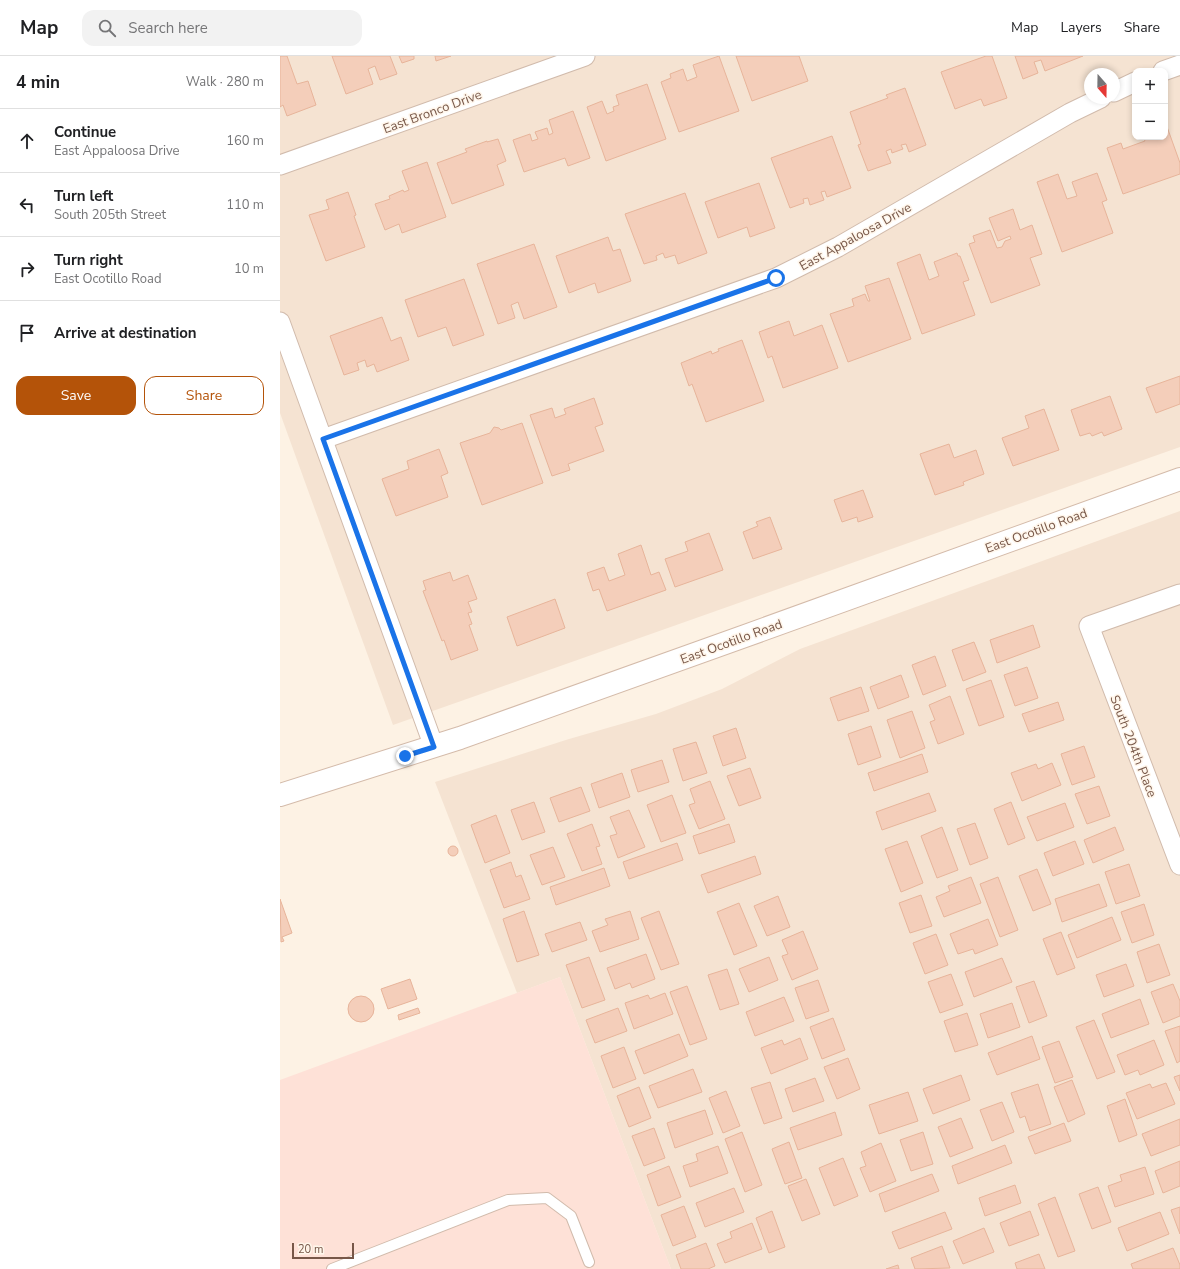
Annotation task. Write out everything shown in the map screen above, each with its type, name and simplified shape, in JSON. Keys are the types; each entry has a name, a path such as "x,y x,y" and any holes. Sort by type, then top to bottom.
{"main road":[{"name":"East Ocotillo Road","path":"280,795 434,747 1180,479"}],"street":[{"name":"East Bronco Drive","path":"280,165 584,56"},
{"path":"1168,69 1180,65"},
{"path":"1120,89 1132,83"},
{"name":"East Appaloosa Drive","path":"323,439 776,278 838,247 1070,113 1089,104"},
{"path":"280,322 434,747"},
{"name":"South 204th Place","path":"1180,594 1088,626 1180,865"}],"lane":[{"path":"332,1269 508,1200 547,1198 571,1216 589,1262"}],"shaded area":[{"path":"280,56 1180,56 1180,447 393,725 280,413"},
{"path":"1180,511 1180,1269 671,1269 560,977 517,993 435,782 569,739 656,714 722,689 800,649"},
{"path":"560,977 671,1269 280,1269 280,1080"}],"building":[{"path":"280,56 287,56 297,84 308,81 316,105 287,116 283,105 280,107"},
{"path":"332,56 390,56 397,74 380,80 375,66 368,69 373,84 346,94"},
{"path":"399,56 414,56 414,59 402,63"},
{"path":"435,56 451,56 436,61"},
{"path":"719,56 739,111 679,132 661,82 671,78 670,74 683,69 687,81 697,77 693,65"},
{"path":"736,56 799,56 808,81 752,101"},
{"path":"986,56 992,56 1007,98 984,106 981,99 955,109 941,72"},
{"path":"1015,56 1083,56 1045,71 1041,60 1034,62 1038,73 1023,79"},
{"path":"647,84 666,139 606,161 587,107 602,101 607,114 614,111 613,107 619,105 616,95"},
{"path":"905,88 926,145 909,152 906,144 901,145 903,149 892,153 891,149 886,151 891,163 868,171 858,145 861,144 850,112 888,98 886,95"},
{"path":"573,111 590,158 568,166 565,158 524,172 513,140 530,134 532,141 538,139 535,132 547,128 549,135 553,133 549,120"},
{"path":"1168,130 1180,163 1180,174 1123,194 1107,148 1121,143 1123,149 1145,141 1168,140"},
{"path":"832,136 851,188 827,197 825,191 821,192 824,200 810,205 808,198 803,199 804,203 790,208 771,158"},
{"path":"498,139 506,161 497,165 504,185 452,204 437,163 467,152 465,149 487,141"},
{"path":"427,162 446,217 402,233 399,224 385,230 375,204 390,199 389,196 403,190 404,192 409,190 402,171"},
{"path":"1097,173 1107,200 1102,202 1113,233 1062,252 1037,182 1058,174 1067,199 1077,196 1072,182"},
{"path":"759,183 775,228 750,237 747,227 718,238 705,202"},
{"path":"348,192 356,215 354,216 365,247 326,261 309,215 329,209 326,200"},
{"path":"685,193 707,253 678,264 675,255 665,258 663,253 656,256 657,260 644,264 625,214"},
{"path":"1013,209 1020,230 1032,225 1042,254 1030,258 1040,285 991,303 969,244 975,242 973,236 990,230 997,248 1002,247 1005,241 1011,239 1010,236 998,241 989,218"},
{"path":"608,237 613,251 620,249 631,281 598,293 595,283 569,293 556,256"},
{"path":"534,244 557,307 524,319 518,302 511,305 515,318 498,324 477,264"},
{"path":"957,253 958,256 960,256 969,280 963,282 975,315 922,334 897,263 920,254 929,280 939,276 934,262"},
{"path":"889,278 911,339 848,362 830,314 854,306 852,299 865,294 868,301 870,301 865,286"},
{"path":"464,279 484,335 453,346 446,327 418,337 405,300"},
{"path":"382,317 391,341 401,337 409,360 377,372 374,364 367,367 365,360 357,363 359,370 344,375 330,336"},
{"path":"789,321 794,336 822,325 838,368 783,388 772,356 768,358 759,332"},
{"path":"742,340 764,401 706,422 692,384 689,386 681,363 711,351 712,354 719,351 718,349"},
{"path":"1180,376 1180,404 1156,413 1146,388"},
{"path":"1110,396 1122,429 1104,436 1102,432 1092,436 1090,433 1080,436 1071,410"},
{"path":"594,398 603,424 595,427 604,451 568,464 570,470 552,476 530,415 552,408 555,418 566,414 564,409"},
{"path":"1044,409 1059,450 1013,466 1002,438 1029,428 1025,416"},
{"path":"522,423 543,483 482,505 460,443 490,433 494,427 501,430"},
{"path":"949,444 954,458 976,450 984,474 963,482 964,485 935,495 920,454"},
{"path":"439,449 448,473 441,476 448,497 396,516 382,479 409,469 407,461"},
{"path":"863,490 873,517 858,522 857,517 842,522 834,500"},
{"path":"770,517 782,549 753,559 743,532 758,526 756,522"},
{"path":"709,533 723,570 675,587 665,559 688,551 685,542"},
{"path":"641,545 651,575 659,572 666,590 607,611 599,589 593,591 587,573 604,567 609,581 625,575 618,554"},
{"path":"450,572 453,581 468,575 477,599 468,602 472,612 468,613 472,624 469,625 478,650 451,660 423,591 426,590 423,581"},
{"path":"555,599 565,628 517,646 507,617"},
{"path":"1033,625 1040,647 997,663 990,640"},
{"path":"974,642 986,672 963,681 952,650"},
{"path":"935,656 946,686 923,695 912,665"},
{"path":"1027,667 1038,698 1015,706 1004,675"},
{"path":"901,675 909,697 878,709 870,687"},
{"path":"991,680 1004,717 979,726 966,689"},
{"path":"861,687 869,711 838,721 830,698"},
{"path":"950,696 964,734 938,744 930,722 935,720 929,705"},
{"path":"1058,702 1064,720 1029,732 1022,714"},
{"path":"912,711 925,748 900,758 887,720"},
{"path":"871,726 881,757 858,765 848,734"},
{"path":"736,728 746,758 723,766 713,736"},
{"path":"696,742 707,773 683,781 673,749"},
{"path":"1084,746 1095,777 1072,785 1061,754"},
{"path":"922,754 928,772 874,791 868,773"},
{"path":"662,760 669,782 638,792 631,770"},
{"path":"1052,763 1061,785 1022,801 1011,773 1036,764 1038,769"},
{"path":"750,768 761,798 739,806 727,776"},
{"path":"622,773 630,797 599,808 591,784"},
{"path":"710,781 725,819 699,829 689,805 695,803 690,789"},
{"path":"1099,786 1110,816 1087,824 1075,794"},
{"path":"581,787 590,811 559,822 550,798"},
{"path":"929,793 936,811 882,830 876,812"},
{"path":"672,795 686,833 661,842 647,805"},
{"path":"534,802 545,832 522,840 511,810"},
{"path":"1011,802 1025,838 1008,845 994,809"},
{"path":"1065,803 1074,827 1037,841 1027,817"},
{"path":"629,810 645,847 618,858 610,836 617,834 610,817"},
{"path":"496,815 510,853 485,863 471,825"},
{"path":"975,823 988,858 970,865 957,829"},
{"path":"592,824 600,846 596,847 602,864 582,871 567,834"},
{"path":"729,824 735,842 699,854 693,836"},
{"path":"942,827 958,870 937,878 921,836"},
{"path":"1115,827 1124,850 1093,863 1084,840"},
{"path":"907,841 923,883 901,892 885,849"},
{"path":"1075,841 1084,864 1053,876 1044,853"},
{"path":"677,843 683,860 629,879 623,862"},
{"path":"451,846 455,846 457,847 457,855 451,856 448,853 448,849"},
{"path":"553,847 565,877 542,885 530,855"},
{"path":"755,856 761,874 708,893 701,875"},
{"path":"511,862 516,877 521,875 530,899 504,908 490,870"},
{"path":"1129,864 1140,896 1116,904 1105,872"},
{"path":"604,868 610,886 556,905 550,887"},
{"path":"1037,869 1051,904 1033,911 1019,876"},
{"path":"971,877 981,903 944,917 936,897 950,891 948,886"},
{"path":"998,877 1018,930 1000,937 980,884"},
{"path":"1099,884 1107,906 1062,922 1055,899"},
{"path":"921,895 932,926 910,933 899,903"},
{"path":"778,896 790,927 767,936 754,906"},
{"path":"280,899 292,933 282,937 284,941 281,942"},
{"path":"739,903 757,946 734,955 717,912"},
{"path":"1144,904 1154,935 1132,943 1121,912"},
{"path":"524,911 539,955 517,962 503,919"},
{"path":"630,911 639,939 600,952 592,931 608,925 605,919"},
{"path":"659,911 679,964 661,970 641,918"},
{"path":"1112,917 1121,940 1077,958 1068,935"},
{"path":"988,919 998,945 975,954 973,949 958,954 950,934"},
{"path":"580,922 587,940 552,952 545,934"},
{"path":"803,931 818,969 792,980 782,956 788,954 782,940"},
{"path":"1061,932 1075,968 1057,975 1043,939"},
{"path":"936,934 948,965 925,974 913,943"},
{"path":"1159,944 1170,975 1147,983 1137,952"},
{"path":"646,954 655,979 632,988 630,983 615,989 607,968"},
{"path":"589,957 605,1000 582,1008 566,965"},
{"path":"769,957 778,980 749,992 739,969"},
{"path":"1002,958 1012,982 974,997 965,972"},
{"path":"1126,964 1134,986 1104,997 1096,975"},
{"path":"727,969 739,1004 720,1010 708,975"},
{"path":"951,974 963,1005 940,1013 928,982"},
{"path":"410,979 417,999 388,1009 381,989"},
{"path":"818,980 829,1011 806,1019 795,988"},
{"path":"1034,981 1047,1016 1029,1023 1016,987"},
{"path":"1173,984 1180,1001 1180,1016 1163,1023 1151,992"},
{"path":"687,986 707,1039 690,1045 670,992"},
{"path":"665,993 673,1014 634,1029 625,1003 648,995 650,999"},
{"path":"361,996 370,1000 374,1009 370,1018 361,1022 352,1018 348,1009 352,1000"},
{"path":"784,997 794,1021 755,1036 746,1012"},
{"path":"1140,999 1149,1024 1111,1038 1102,1014"},
{"path":"1012,1003 1020,1027 988,1038 980,1014"},
{"path":"418,1008 420,1013 399,1020 398,1015"},
{"path":"618,1008 627,1031 595,1043 586,1020"},
{"path":"967,1013 978,1045 955,1052 944,1021"},
{"path":"833,1018 845,1050 822,1059 810,1027"},
{"path":"1094,1020 1115,1072 1097,1079 1076,1027"},
{"path":"1180,1026 1180,1061 1177,1063 1165,1031"},
{"path":"679,1034 688,1056 644,1074 635,1051"},
{"path":"1032,1036 1040,1059 997,1075 988,1053"},
{"path":"800,1038 808,1059 771,1074 761,1048 782,1040 784,1045"},
{"path":"1154,1040 1164,1065 1140,1075 1138,1070 1125,1075 1117,1055"},
{"path":"1059,1041 1073,1077 1055,1083 1042,1047"},
{"path":"624,1047 636,1079 613,1088 601,1056"},
{"path":"848,1058 860,1089 837,1099 824,1067"},
{"path":"693,1069 702,1092 658,1108 649,1086"},
{"path":"961,1075 970,1100 933,1114 923,1089"},
{"path":"1180,1075 1180,1091 1174,1077"},
{"path":"815,1078 824,1101 793,1112 785,1089"},
{"path":"1072,1080 1085,1114 1068,1122 1054,1087"},
{"path":"770,1082 782,1118 764,1124 751,1088"},
{"path":"1166,1083 1175,1104 1137,1119 1126,1093 1150,1084 1152,1088"},
{"path":"1038,1084 1051,1124 1030,1131 1025,1116 1020,1118 1011,1093"},
{"path":"639,1087 651,1118 629,1127 617,1096"},
{"path":"726,1091 740,1126 723,1133 709,1098"},
{"path":"908,1092 918,1121 879,1134 869,1105"},
{"path":"1125,1099 1137,1135 1119,1142 1107,1106"},
{"path":"1002,1102 1014,1132 992,1141 980,1110"},
{"path":"705,1110 713,1134 675,1148 667,1123"},
{"path":"835,1112 842,1135 798,1150 790,1128"},
{"path":"961,1118 973,1148 950,1157 938,1127"},
{"path":"1180,1119 1180,1145 1151,1156 1142,1134"},
{"path":"1064,1123 1071,1141 1035,1154 1028,1137"},
{"path":"654,1128 665,1158 644,1166 632,1136"},
{"path":"742,1132 762,1185 745,1192 725,1139"},
{"path":"923,1132 933,1164 911,1171 900,1140"},
{"path":"789,1142 802,1178 785,1184 772,1149"},
{"path":"881,1143 896,1181 870,1192 860,1168 866,1166 861,1152"},
{"path":"1005,1145 1012,1163 958,1184 952,1166"},
{"path":"718,1146 728,1173 690,1187 683,1166 698,1161 696,1154"},
{"path":"843,1158 858,1196 834,1206 819,1168"},
{"path":"1180,1161 1180,1186 1163,1193 1155,1171"},
{"path":"669,1166 681,1197 658,1206 647,1175"},
{"path":"1145,1167 1154,1194 1115,1207 1108,1186 1122,1181 1120,1175"},
{"path":"932,1174 939,1191 885,1212 879,1194"},
{"path":"806,1179 820,1214 802,1221 788,1186"},
{"path":"1015,1185 1021,1203 985,1216 979,1198"},
{"path":"1098,1187 1111,1222 1092,1229 1079,1194"},
{"path":"734,1188 744,1212 705,1227 696,1203"},
{"path":"1055,1197 1075,1251 1058,1257 1038,1204"},
{"path":"684,1206 696,1237 673,1246 661,1215"},
{"path":"1180,1207 1180,1234 1171,1210"},
{"path":"772,1211 785,1247 769,1253 756,1218"},
{"path":"1030,1211 1039,1235 1009,1246 1000,1223"},
{"path":"945,1212 952,1229 899,1249 892,1232"},
{"path":"1160,1212 1169,1234 1127,1251 1118,1228"},
{"path":"752,1223 762,1249 725,1263 717,1244 732,1238 730,1232"},
{"path":"984,1228 994,1252 963,1264 953,1241"},
{"path":"706,1243 715,1266 708,1269 681,1269 676,1255"},
{"path":"942,1246 950,1268 915,1269 911,1258"},
{"path":"1173,1248 1180,1265 1180,1269 1133,1269 1131,1264"},
{"path":"1039,1254 1045,1269 1017,1269 1015,1263"},
{"path":"898,1265 899,1269 886,1269"}],"route":[{"path":"405,756 434,747 323,439 776,278"}]}
